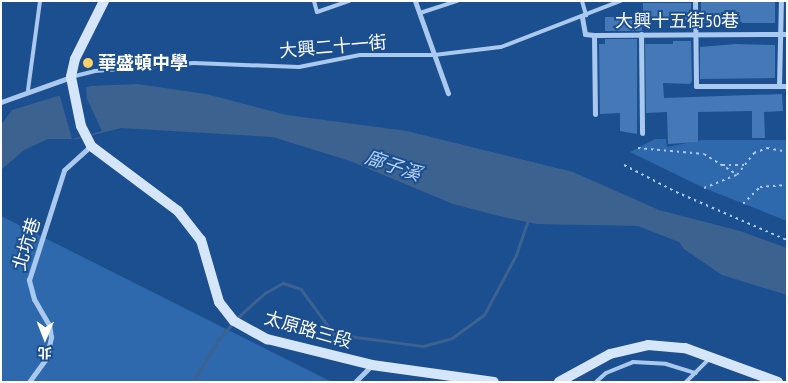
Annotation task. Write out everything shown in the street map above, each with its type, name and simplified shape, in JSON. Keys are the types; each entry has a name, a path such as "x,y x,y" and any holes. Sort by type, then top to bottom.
{"main road":[{"path":"90,143 78,116 71,81 75,59 104,1"},
{"name":"太原路三段","path":"90,143 178,211 201,240 219,302 237,323 267,338 372,365 494,382"},
{"path":"559,382 610,354 648,345 685,348 778,382"},
{"path":"710,358 757,382"}],"street":[{"path":"415,1 448,93"},
{"path":"695,1 696,86 787,86"},
{"path":"779,86 781,1"},
{"name":"大興十五街50巷","path":"584,16 585,34 594,35 787,34"},
{"path":"641,34 642,134"},
{"path":"594,35 595,114"},
{"path":"1,102 28,90 71,81"},
{"name":"北坑巷","path":"29,382 46,359 51,337 29,280 64,170 90,143"},
{"path":"355,382 372,365"}],"lane":[{"path":"28,90 40,1"},
{"path":"314,1 317,12 349,1"},
{"path":"420,13 457,1"},
{"path":"582,1 584,16"},
{"name":"大興二十一街","path":"71,81 95,71 194,63 299,67 360,55 434,55 501,47 620,1"},
{"path":"686,382 710,358"},
{"path":"596,382 606,373 633,362 666,364 696,373"}],"path":[{"path":"638,148 704,154 737,175"},
{"path":"704,188 737,175 754,153 767,148 787,152"},
{"path":"722,165 744,165"},
{"path":"624,166 676,192 787,240"},
{"path":"743,204 760,187 787,185"}],"shaded area":[{"path":"655,139 666,139 667,147 702,140 787,140 787,221 704,188 630,152"},
{"path":"1,216 332,382 1,382"}],"water":[{"name":"廍子溪","path":"137,84 206,94 287,115 407,131 573,172 659,210 740,231 787,248 787,295 722,275 684,249 679,242 638,226 536,224 499,216 453,204 350,161 273,137 121,128 77,139 48,139 24,150 1,170 1,125 12,110 91,86"}],"pier":[{"path":"86,85 87,99 102,131 72,139 59,93"}],"building":[{"path":"701,1 775,1 775,23 701,23"},
{"path":"643,3 691,3 691,21 643,21"},
{"path":"605,17 642,17 642,31 605,31"},
{"path":"605,39 637,39 637,134 620,131 620,113 600,114 599,44 605,44"},
{"path":"673,41 691,41 692,81 690,84 663,83 664,98 782,94 783,111 764,112 765,138 752,138 752,111 698,112 698,142 668,144 667,112 646,113 645,44 673,44"},
{"path":"736,44 775,45 775,78 700,79 700,47"}],"waterway":[{"path":"236,319 265,293 283,283 301,289 334,334 423,346 452,338 484,315 516,255 528,221"},
{"path":"193,382 218,340 233,323"}],"place":[{"name":"華盛頓中學","path":"88,63"}]}
